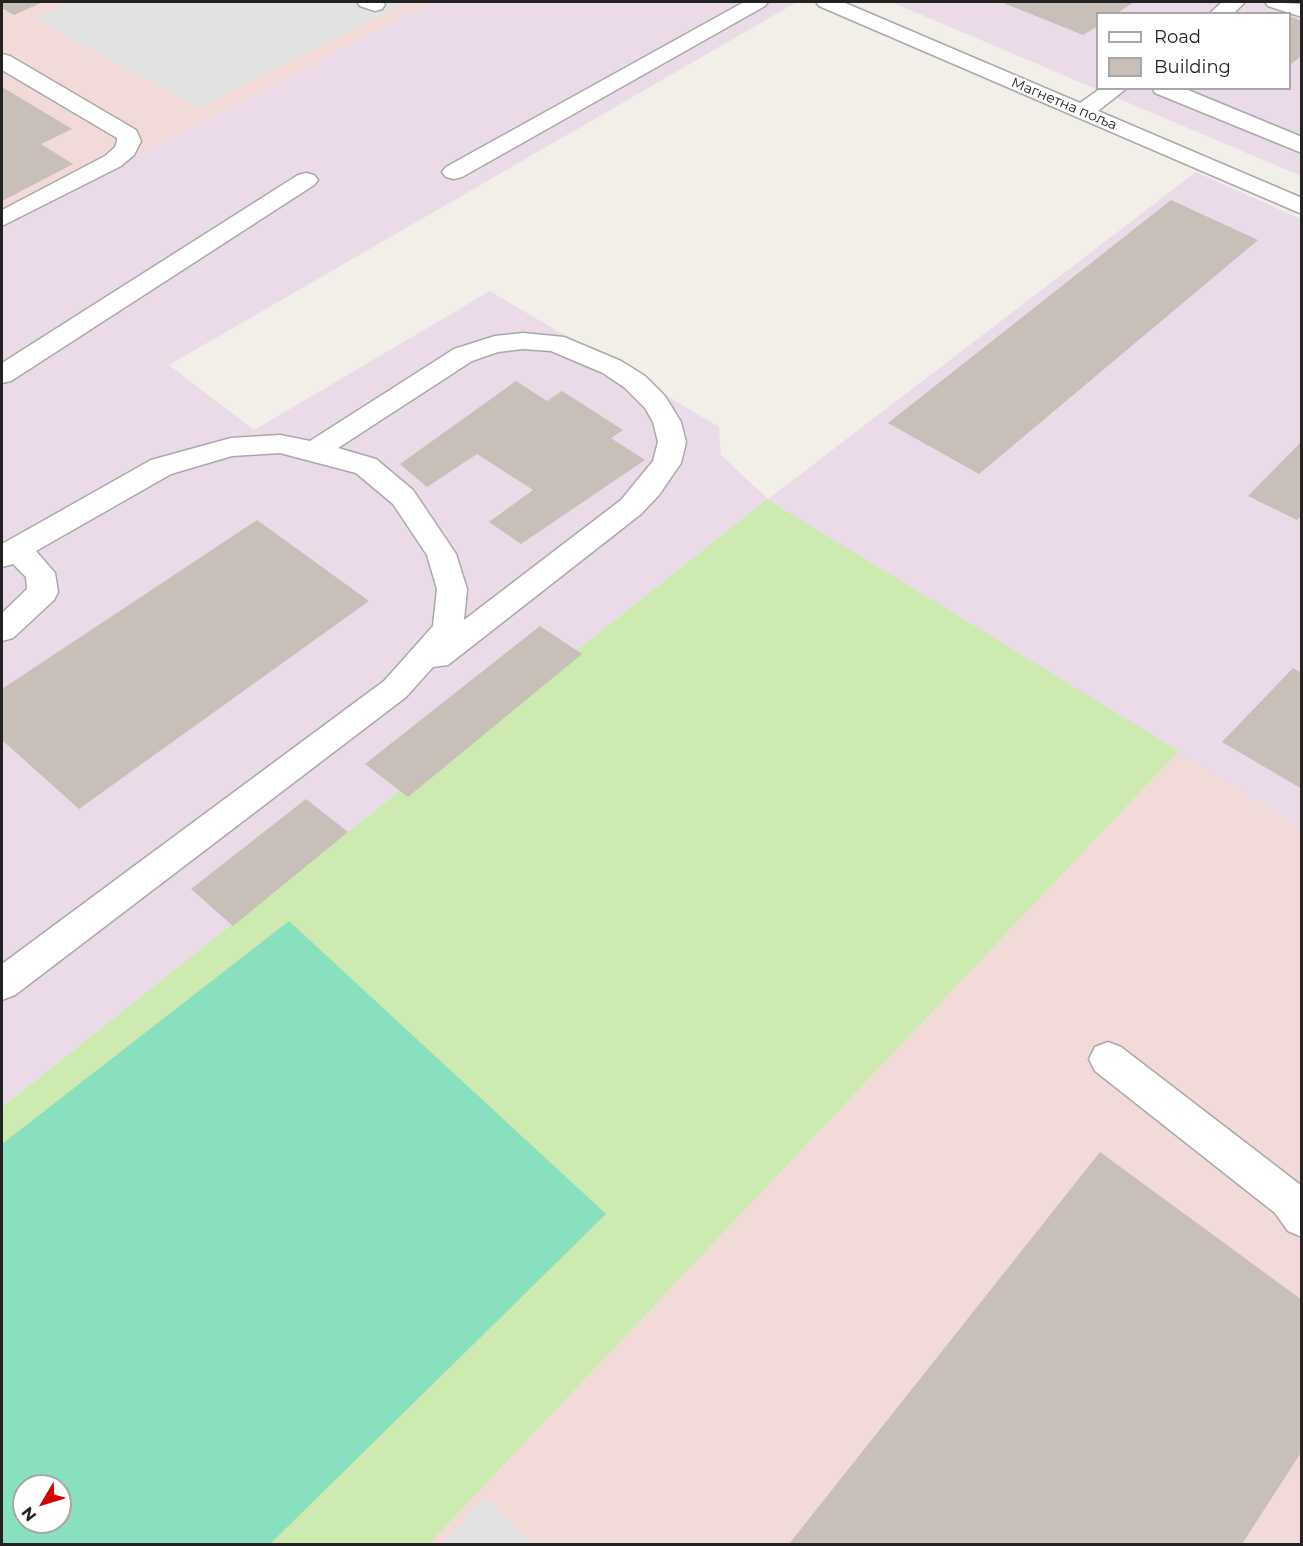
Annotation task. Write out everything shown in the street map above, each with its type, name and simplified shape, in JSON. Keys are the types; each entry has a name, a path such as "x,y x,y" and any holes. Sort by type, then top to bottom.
{"street":[{"path":"454,172 758,2"},
{"name":"Магнетна поља","path":"826,2 1302,207"},
{"path":"1222,12 1235,2"},
{"path":"1275,2 1302,11"},
{"path":"2,61 128,135 129,141 126,150 113,161 2,219"},
{"path":"1082,112 1113,90"},
{"path":"1168,90 1302,146"},
{"path":"4,371 306,180"},
{"path":"2,984 395,689 631,507 649,488 667,463 672,442 667,422 655,402 635,382 612,367 555,343 523,341 495,344 463,355 314,451"},
{"path":"2,630 43,592 40,573 8,553 161,467 231,447 280,444 366,466 403,497 441,554 452,589 448,629 395,689"},
{"path":"1108,1059 1289,1200 1302,1218"}],"shaded area":[{"path":"2,2 434,2 2,226"},
{"path":"69,2 407,2 199,108 34,18"},
{"path":"434,2 797,2 169,365 254,430 490,291 719,427 721,455 768,499 1196,172 1301,219 1301,828 767,499 2,1107 2,226"},
{"path":"891,2 1301,2 1301,176 1098,90 1291,90 1291,12 1096,12 1096,89"},
{"path":"1179,751 1301,828 1301,1544 429,1544"},
{"path":"485,1497 532,1544 442,1544"}],"green space":[{"path":"767,499 1179,751 429,1544 2,1544 2,1107"},
{"path":"289,921 606,1214 270,1544 2,1544 2,1144"}],"building":[{"path":"2,2 43,2 14,15 2,8"},
{"path":"1001,2 1134,2 1119,12 1096,12 1096,27 1083,35"},
{"path":"1291,16 1302,21 1302,55 1291,64"},
{"path":"2,87 72,129 41,144 73,164 2,201"},
{"path":"1171,200 1258,240 979,474 888,423"},
{"path":"516,381 547,401 562,391 623,430 611,438 645,460 521,544 489,522 533,490 477,454 427,487 400,464"},
{"path":"1302,441 1302,515 1297,520 1248,496"},
{"path":"257,520 369,601 79,809 2,740 2,689"},
{"path":"540,626 582,654 408,797 365,764"},
{"path":"1293,668 1302,673 1302,789 1222,742"},
{"path":"306,799 348,832 233,926 191,889"},
{"path":"1100,1152 1302,1300 1302,1451 1242,1544 789,1544"}]}
